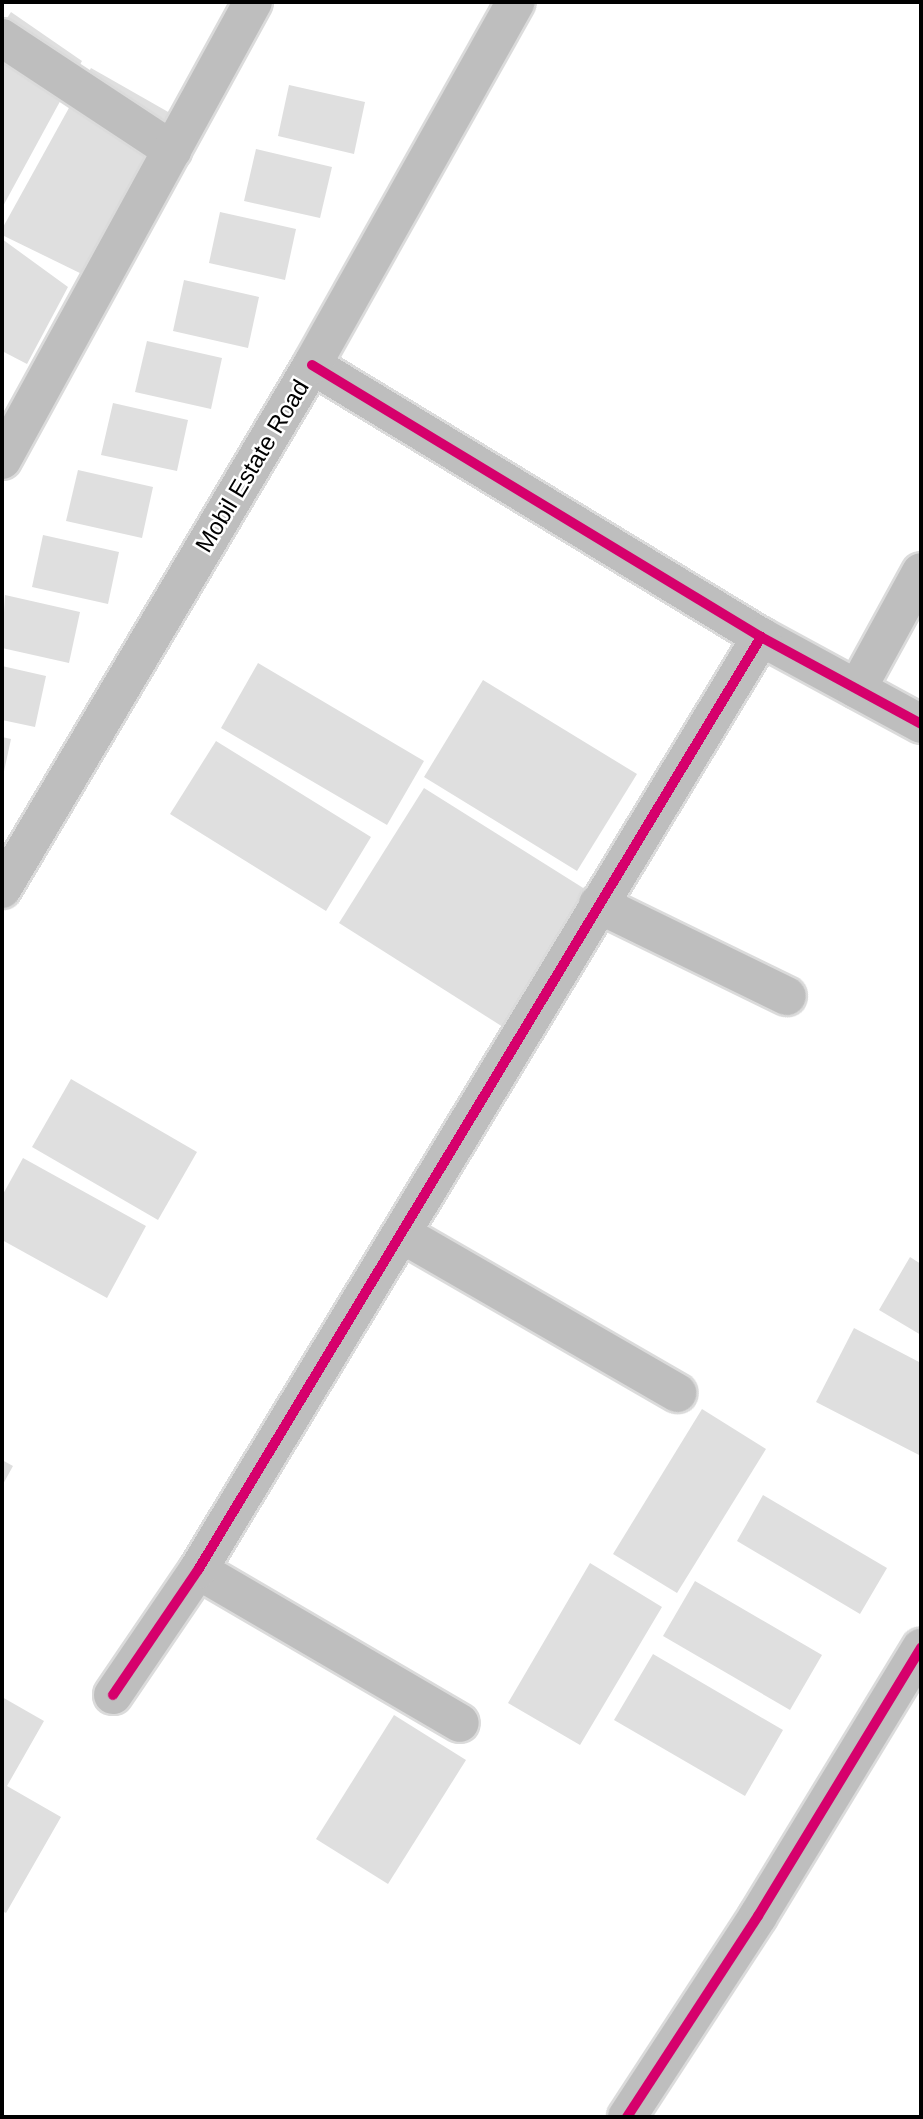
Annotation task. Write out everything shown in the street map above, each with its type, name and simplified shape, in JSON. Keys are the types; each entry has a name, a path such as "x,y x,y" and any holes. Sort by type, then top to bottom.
{"street":[{"path":"6,441 253,2"},
{"name":"Mobil Estate Road","path":"2,889 312,365 516,2"},
{"path":"2,38 172,150"},
{"path":"312,365 761,637 921,724"},
{"path":"856,689 921,572"},
{"path":"113,1695 198,1570 597,904 761,637"},
{"path":"597,904 787,996"},
{"path":"401,1234 677,1393"},
{"path":"198,1570 460,1723"},
{"path":"627,2117 758,1916 921,1648"}],"building":[{"path":"11,12 82,61 2,208 2,26"},
{"path":"91,68 170,113 88,277 2,235 2,229"},
{"path":"289,85 365,102 354,154 278,136"},
{"path":"256,149 332,167 320,218 244,201"},
{"path":"220,212 296,229 285,280 209,263"},
{"path":"2,239 68,287 27,364 2,351"},
{"path":"184,280 259,297 248,348 173,331"},
{"path":"147,341 222,358 211,409 135,392"},
{"path":"113,403 188,420 177,471 101,455"},
{"path":"78,470 153,487 142,538 66,521"},
{"path":"43,535 119,552 108,604 32,587"},
{"path":"5,595 80,612 69,663 2,648"},
{"path":"258,663 424,761 387,825 221,728"},
{"path":"2,666 46,676 35,727 2,720"},
{"path":"483,680 637,774 577,871 424,777"},
{"path":"2,737 11,739 3,776 2,776"},
{"path":"216,741 371,837 326,911 170,814"},
{"path":"424,788 588,891 503,1027 339,923"},
{"path":"71,1079 197,1152 158,1220 32,1147"},
{"path":"23,1158 146,1226 107,1298 2,1240 2,1196"},
{"path":"910,1257 921,1264 921,1335 879,1310"},
{"path":"854,1328 921,1363 921,1456 816,1402"},
{"path":"702,1409 766,1449 677,1593 613,1554"},
{"path":"2,1460 13,1466 2,1486"},
{"path":"763,1495 887,1568 860,1614 737,1541"},
{"path":"590,1563 662,1607 580,1745 508,1703"},
{"path":"695,1581 822,1655 790,1710 663,1636"},
{"path":"653,1654 783,1730 745,1796 614,1720"},
{"path":"2,1697 44,1721 7,1786 61,1817 6,1913 2,1911"},
{"path":"394,1715 466,1760 388,1884 316,1839"}],"cycle path":[{"path":"312,365 761,637 921,724"},
{"path":"113,1695 198,1570 761,637"},
{"path":"627,2117 758,1916 921,1648"}]}
